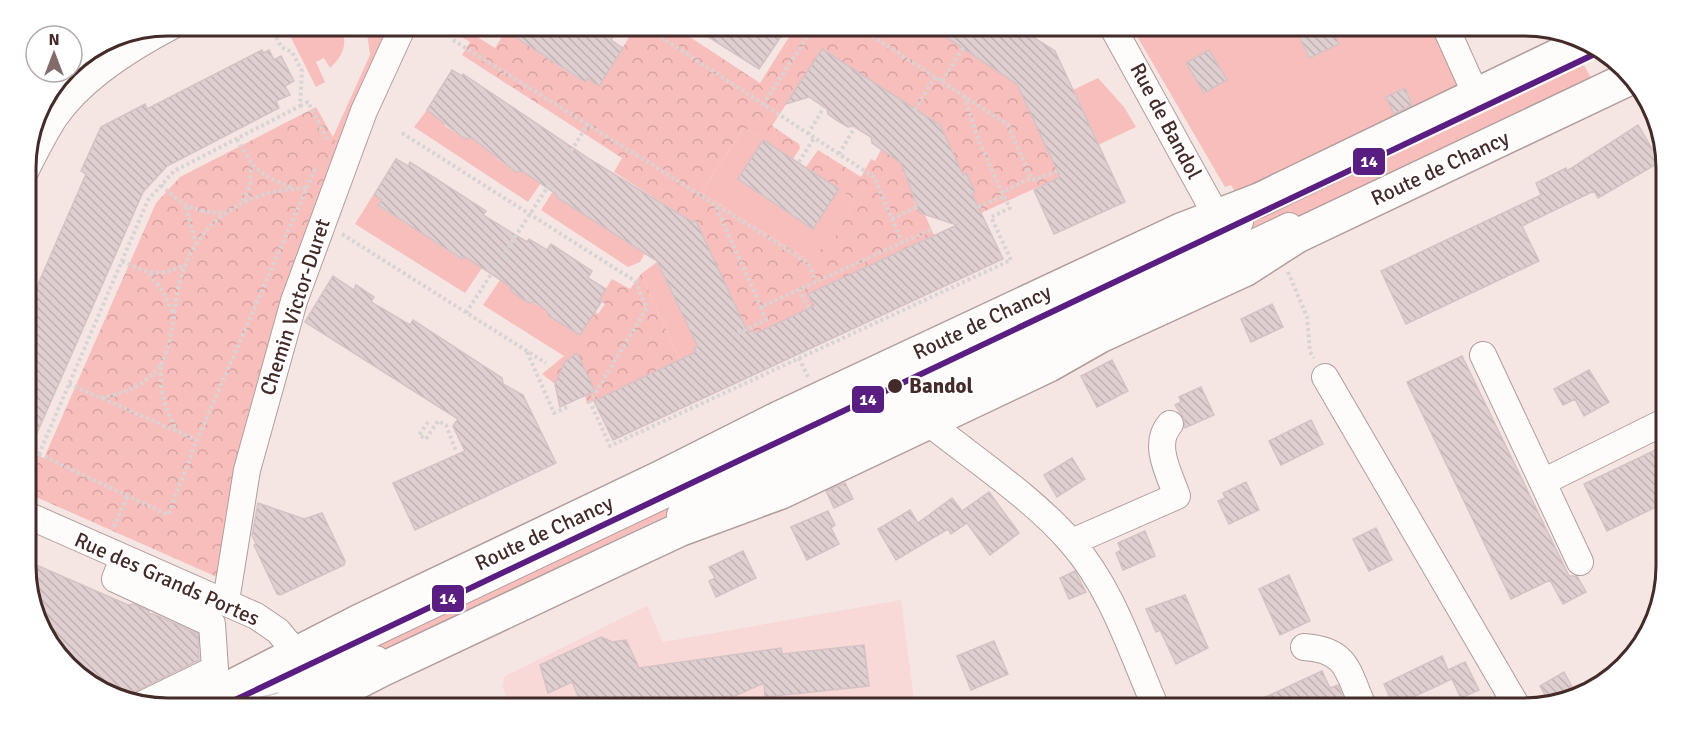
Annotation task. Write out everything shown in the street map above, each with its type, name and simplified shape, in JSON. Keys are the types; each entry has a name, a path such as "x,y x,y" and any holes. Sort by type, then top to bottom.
{"main road":[{"name":"Route de Chancy","path":"245,698 316,685 681,529 781,492 1049,365 1100,336 1230,242 1477,97 1576,47"},
{"name":"Route de Chancy","path":"316,685 358,622 1075,278 1181,230 1230,242 1297,236 1623,81"}],"street":[{"name":"Chemin Victor-Duret","path":"226,601 247,471 294,301 364,111 398,36"},
{"name":"Rue de Bandol","path":"1117,36 1230,242"},
{"path":"1450,36 1477,97"},
{"path":"37,150 56,116 71,98 140,40"},
{"path":"267,698 278,693 316,685 367,664 1230,242 1592,55"},
{"path":"1230,242 1614,72"},
{"path":"1483,355 1580,562"},
{"path":"1325,377 1512,698"},
{"path":"928,422 1036,508 1072,542 1097,578 1151,698"},
{"path":"1072,542 1177,496 1161,448 1162,433 1170,424"},
{"path":"1543,482 1656,426"},
{"name":"Rue des Grands Portes","path":"36,519 256,616 278,631 316,685"},
{"path":"123,558 115,579 212,624 215,669 157,697"},
{"path":"1304,647 1325,648 1340,657 1359,698"}],"path":[{"path":"660,36 874,177 902,242"},
{"path":"763,105 808,36"},
{"path":"872,36 1008,125 1031,178"},
{"path":"276,37 281,47 292,51 302,71 300,106"},
{"path":"453,40 807,262 816,281"},
{"path":"942,81 963,48"},
{"path":"915,110 935,77"},
{"path":"402,133 635,281 648,308 590,402 610,446 1011,260 991,217 1010,208 979,141 964,96"},
{"path":"36,461 148,200 161,185 174,171 308,102 328,141 324,150"},
{"path":"808,134 824,107"},
{"path":"571,151 588,124"},
{"path":"839,154 855,127"},
{"path":"799,162 814,138"},
{"path":"237,139 251,166 275,182 294,188"},
{"path":"39,454 168,515 197,440 319,159"},
{"path":"243,201 250,186 251,166"},
{"path":"978,207 1031,178 1035,180 1057,171"},
{"path":"466,313 550,183"},
{"path":"161,185 186,207 204,212 223,213"},
{"path":"101,398 130,391 146,383 161,365 172,343 174,315 184,264 195,241 223,213 243,201 294,188 306,188"},
{"path":"715,206 766,320 738,333"},
{"path":"186,207 195,241"},
{"path":"892,219 918,207"},
{"path":"322,221 546,363"},
{"path":"761,308 932,229"},
{"path":"122,261 148,273 167,273 184,264"},
{"path":"1287,270 1306,317 1310,352 1325,377"},
{"path":"148,273 162,290 174,315"},
{"path":"800,289 809,309"},
{"path":"527,351 554,413 570,406"},
{"path":"161,365 160,387 164,404 177,431"},
{"path":"69,384 197,440"},
{"path":"428,422 419,435 426,440 438,421 446,425 456,451"},
{"path":"111,535 128,495"}],"shaded area":[{"path":"901,600 914,698 507,698 502,686 505,676 647,606 663,642"}],"green space":[{"path":"290,36 344,36 341,54 330,68 324,58 316,62 325,82 316,87"},
{"path":"367,36 389,36 339,148 332,139 370,55"},
{"path":"460,36 476,36 495,48 502,36 518,36 584,82 587,78 599,86 630,36 688,36 760,83 790,36 944,36 1017,84 1060,177 981,213 971,194 975,192 966,173 962,175 822,49 772,126 799,144 800,148 793,159 744,128 701,192 803,257 831,245 855,200 806,167 818,150 861,177 871,159 875,161 883,146 903,158 916,196 914,201 920,213 925,215 934,235 809,294 814,306 755,334 753,330 740,337 744,325 696,221 685,225 681,215 614,172 622,158 462,55 470,42"},
{"path":"1137,36 1444,36 1462,86 1236,193 1231,185 1225,187"},
{"path":"1584,65 1591,78 1261,234 1251,229 1254,221"},
{"path":"1098,78 1124,107 1136,127 1098,145 1073,90"},
{"path":"316,107 339,148 283,308 278,311 234,469 217,577 36,497 36,455 44,458 156,203 180,177"},
{"path":"427,110 444,120 445,126 465,139 471,138 475,132 496,158 516,172 522,170 541,183 528,202 414,127"},
{"path":"744,128 763,140 738,179 813,229 839,189 855,200 831,246 803,257 701,192"},
{"path":"555,188 558,198 575,209 581,208 645,253 640,262 628,267 541,210"},
{"path":"373,195 382,200 378,206 408,225 412,219 434,242 461,259 465,254 482,268 465,293 355,224"},
{"path":"657,262 698,347 694,349 696,352 680,360 641,274"},
{"path":"641,274 680,360 587,404 582,386 589,379 577,354 565,362 555,384 542,374 564,356 595,312 598,314 605,304 599,300 612,279 630,289"},
{"path":"500,280 510,286 512,292 547,310 549,316 566,327 572,325 582,332 564,356 483,305"},
{"path":"769,451 775,464 381,651 375,638"}],"building":[{"path":"514,36 611,36 611,40 623,48 599,86 587,78 585,82"},
{"path":"707,36 781,36 759,69"},
{"path":"944,36 1032,36 1055,51 1125,202 1054,234 1034,190 1060,177 1017,84"},
{"path":"1299,36 1335,36 1339,44 1309,58"},
{"path":"822,49 940,125 963,175 966,173 975,192 972,194 1003,259 613,440 594,401 696,352 694,348 698,347 657,261 558,198 556,194 522,171 516,172 472,138 465,139 427,110 452,70 462,76 463,74 591,160 692,222 696,221 748,333 753,330 755,334 814,306 808,294 957,225 920,213 901,163 872,143 871,137 853,126 848,127 838,121 828,114 827,109 809,97 786,104"},
{"path":"262,50 263,53 269,50 274,60 281,56 294,81 285,86 290,95 276,101 279,108 167,166 143,192 36,435 36,289 86,174 81,171 101,127 145,104 147,109"},
{"path":"1209,50 1227,80 1204,93 1186,63"},
{"path":"1405,88 1412,105 1394,114 1386,97"},
{"path":"1638,125 1655,154 1656,164 1598,198 1594,191 1522,226 1539,261 1406,324 1381,271 1541,195 1536,183 1566,168 1567,171"},
{"path":"763,140 839,189 813,229 738,179"},
{"path":"396,159 408,166 410,162 486,211 483,215 527,242 529,239 547,250 551,244 592,271 588,278 606,289 599,300 602,301 580,335 549,316 547,311 534,302 529,303 512,292 510,286 464,256 462,259 378,205 382,200 374,195"},
{"path":"333,276 354,290 356,285 374,297 371,302 410,325 413,320 502,378 503,384 523,395 556,463 415,530 393,483 465,451 453,426 458,419 305,322"},
{"path":"1272,304 1283,327 1251,342 1241,319"},
{"path":"577,353 595,391 560,407 555,384 565,362"},
{"path":"1462,356 1569,576 1577,576 1586,592 1563,604 1550,580 1511,599 1407,382"},
{"path":"1112,360 1128,391 1097,407 1081,376"},
{"path":"1589,370 1609,402 1584,416 1575,399 1563,405 1554,389"},
{"path":"1201,387 1214,415 1185,428 1184,418 1175,405 1181,402 1179,397"},
{"path":"1311,420 1323,444 1281,465 1269,441"},
{"path":"1656,450 1656,507 1607,531 1584,484"},
{"path":"1072,458 1085,479 1057,497 1044,475"},
{"path":"1246,482 1259,510 1229,524 1218,501 1225,498 1223,493"},
{"path":"845,483 853,499 834,508 826,491"},
{"path":"989,492 1019,533 990,555 967,523 951,534 948,529 896,560 878,529 910,510 918,523 952,498 962,511"},
{"path":"258,503 304,519 322,513 345,561 344,565 280,595 277,594 254,545 256,544 252,535"},
{"path":"828,511 835,525 831,528 839,544 807,560 791,527"},
{"path":"1376,528 1392,560 1369,571 1353,539"},
{"path":"1145,531 1155,556 1123,570 1116,553 1121,550 1118,543"},
{"path":"743,551 756,578 716,597 709,581 715,578 709,567"},
{"path":"36,565 128,605 134,604 149,611 149,614 154,614 198,634 199,660 135,693 115,686 88,671 63,646 46,616 37,583"},
{"path":"1075,571 1086,592 1069,599 1060,578"},
{"path":"1289,575 1310,621 1280,635 1259,589"},
{"path":"1185,595 1208,648 1176,664 1160,630 1156,632 1146,609"},
{"path":"601,637 612,642 626,640 639,668 781,648 782,654 864,645 869,686 765,697 764,683 730,698 579,698 572,682 548,693 540,665"},
{"path":"994,641 1008,674 971,690 957,656"},
{"path":"1442,656 1448,670 1465,662 1479,690 1461,698 1452,679 1411,698 1390,698 1384,684"},
{"path":"1322,671 1330,688 1338,685 1343,698 1264,698"},
{"path":"1564,672 1573,688 1545,696 1540,686"}],"tram line":[{"path":"258,698 278,693"}],"transit line":[{"name":"14","path":"239,698 1592,55"}],"place":[{"name":"Bandol","path":"895,386"}]}
